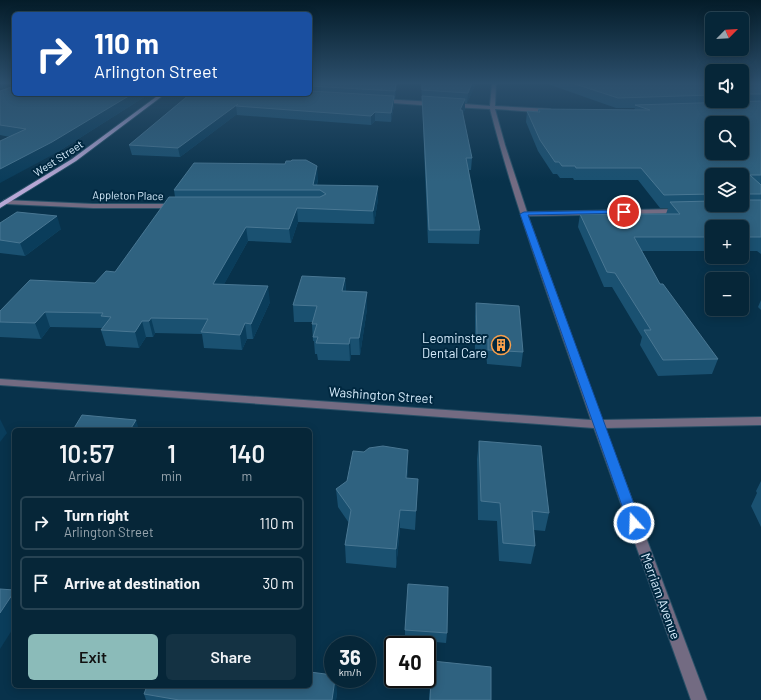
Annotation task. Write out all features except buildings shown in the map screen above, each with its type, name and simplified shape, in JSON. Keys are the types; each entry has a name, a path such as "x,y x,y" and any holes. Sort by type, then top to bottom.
{"main road":[{"name":"West Street","path":"0,206 74,160 134,116"}],"street":[{"name":"Merriam Avenue","path":"494,116 524,214 598,424 699,700"},
{"name":"Appleton Place","path":"7,202 94,206 183,206"},
{"path":"524,214 690,211"},
{"name":"Washington Street","path":"0,382 598,424 761,421"}],"place":[{"name":"Leominster Dental Care","path":"501,345"}],"route":[{"path":"624,212 524,214 634,523"}]}
